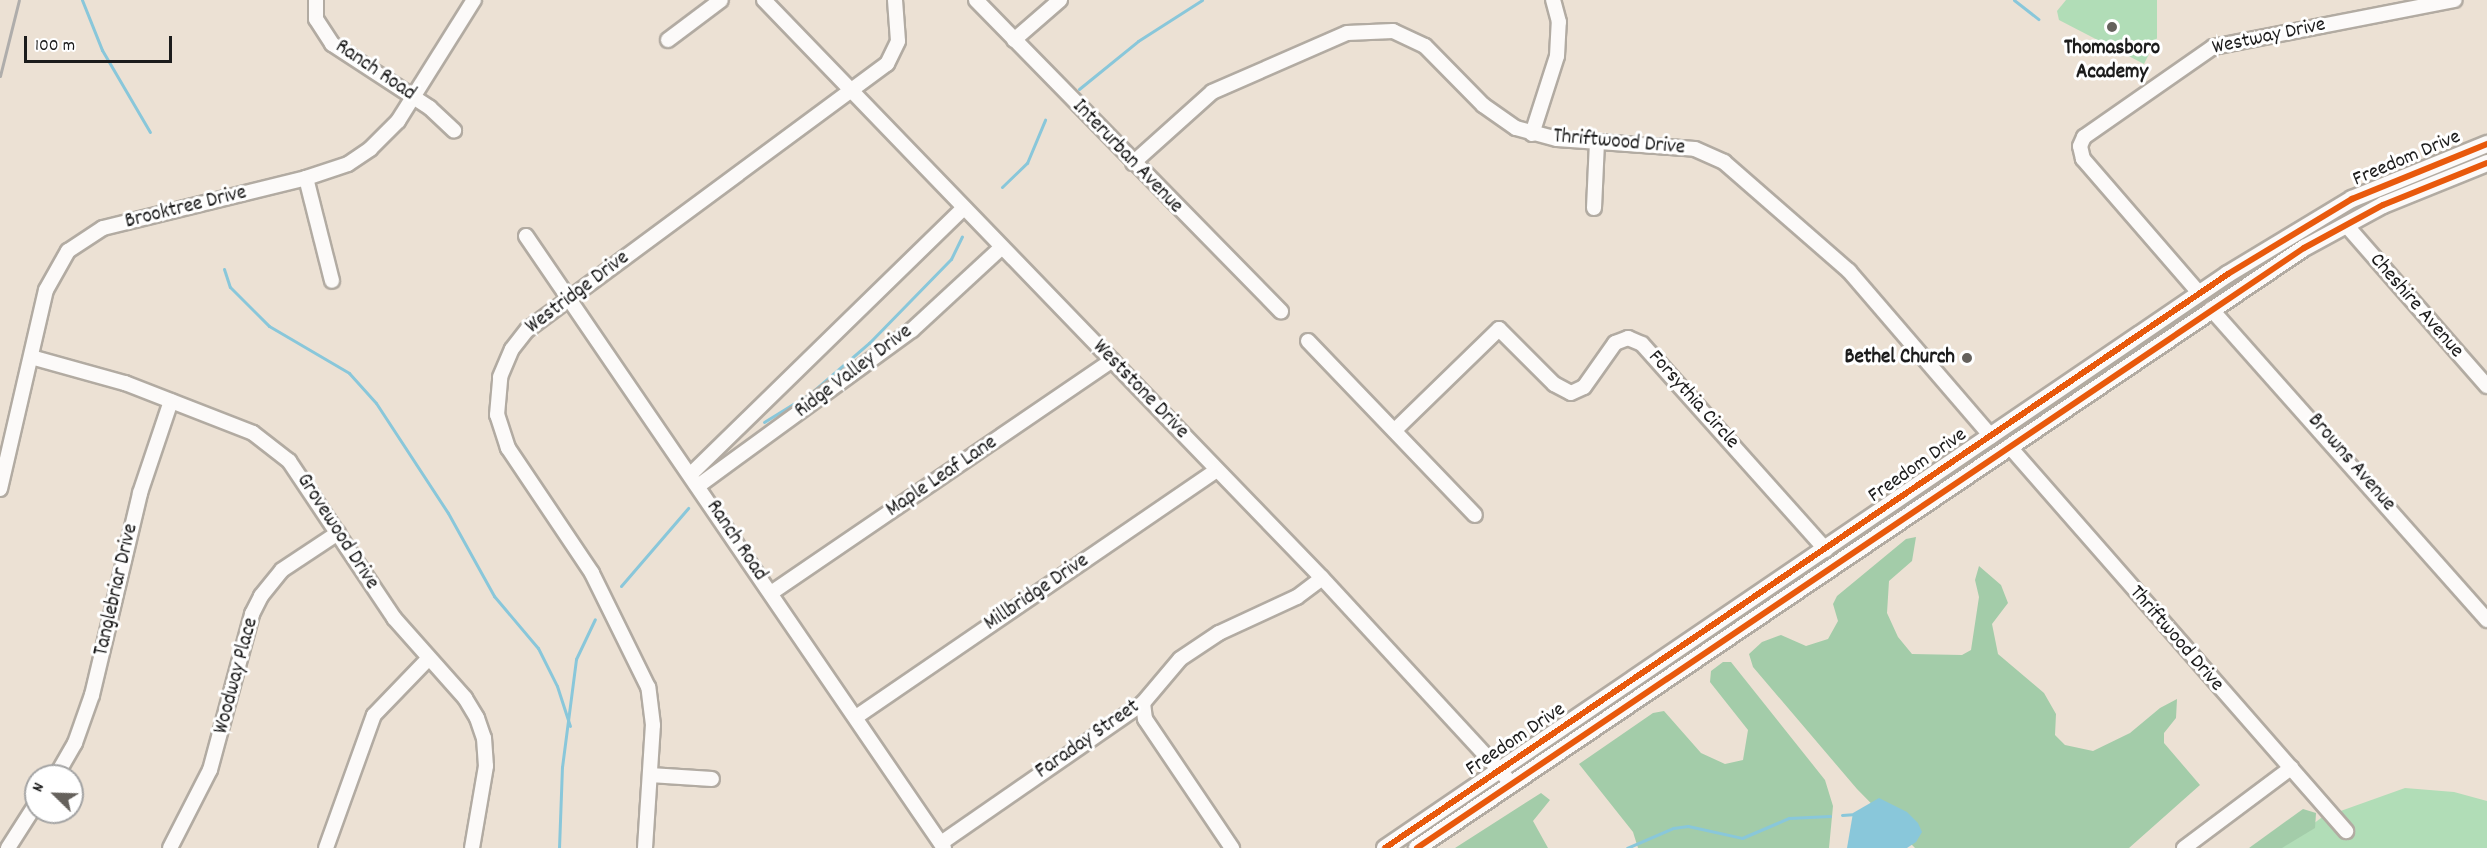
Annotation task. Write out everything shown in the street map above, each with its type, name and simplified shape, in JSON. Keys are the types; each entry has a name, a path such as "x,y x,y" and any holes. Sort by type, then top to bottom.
{"main road":[{"name":"Freedom Drive","path":"1385,848 2200,294 2352,199 2487,144"},
{"name":"Freedom Drive","path":"1417,848 2211,309 2346,225 2410,193 2487,163"},
{"path":"2009,446 2016,428 2127,350 2131,342"},
{"path":"1851,553 1855,544 1870,531 1978,456 1991,436"}],"street":[{"name":"Ranch Road","path":"316,0 316,19 332,44 414,97 454,130"},
{"name":"Brooktree Drive","path":"0,489 52,275 68,251 85,237 103,228 335,170 370,149 398,121 474,0"},
{"path":"668,40 721,0"},
{"name":"Weststone Drive","path":"764,0 1322,578 1512,784"},
{"name":"Westridge Drive","path":"645,848 653,713 642,672 614,624 592,573 507,448 497,416 500,377 512,349 527,330 852,90 893,57 898,41 895,0"},
{"name":"Interurban Avenue","path":"976,0 1132,163 1281,311"},
{"path":"1014,40 1060,0"},
{"path":"1532,134 1557,56 1559,22 1553,0"},
{"name":"Westway Drive","path":"2200,294 2083,159 2080,146 2088,133 2213,47 2454,0"},
{"name":"Thriftwood Drive","path":"1132,163 1212,92 1360,30 1383,29 1410,36 1436,55 1496,116 1532,134 1597,142 1686,147 1724,162 1849,271 1991,436"},
{"path":"1594,208 1597,142"},
{"path":"306,178 332,281"},
{"name":"Ridge Valley Drive","path":"691,474 963,208"},
{"name":"Cheshire Avenue","path":"2346,225 2487,387"},
{"name":"Ranch Road","path":"526,236 691,474 942,845"},
{"name":"Ridge Valley Drive","path":"698,486 912,330 1002,247"},
{"name":"Browns Avenue","path":"2211,309 2487,620"},
{"name":"Forsythia Circle","path":"1395,430 1499,329 1554,384 1571,393 1584,387 1615,343 1628,338 1636,340 1826,550"},
{"path":"1308,341 1475,515"},
{"name":"Grovewood Drive","path":"31,357 83,369 253,433 275,448 301,475 388,610 465,698 484,738 486,766 472,848"},
{"name":"Maple Leaf Lane","path":"771,593 1112,360"},
{"name":"Tanglebriar Drive","path":"63,764 75,743 92,695 142,484 171,401"},
{"name":"Thriftwood Drive","path":"2009,446 2346,831"},
{"name":"Millbridge Drive","path":"856,717 1217,470"},
{"name":"Woodway Place","path":"170,848 210,770 252,614 261,596 282,570 338,533"},
{"name":"Faraday Street","path":"942,845 1143,703 1180,659 1219,633 1297,597 1322,578"},
{"path":"326,848 374,715 429,658"},
{"path":"1143,703 1145,719 1232,848"},
{"path":"2184,848 2290,768"},
{"path":"650,775 712,779"},
{"path":"8,848 24,823"}],"green space":[{"path":"2066,0 2157,0 2157,38 2144,64 2059,20 2057,11"},
{"path":"1916,537 1912,561 1889,581 1887,613 1898,637 1912,654 1962,655 1971,650 1979,597 1975,580 1979,566 2001,585 2008,603 1992,624 1998,654 2044,693 2056,714 2055,735 2065,745 2093,751 2130,733 2160,708 2177,699 2176,718 2164,733 2164,743 2200,785 2129,848 1915,848 1857,789 1753,667 1749,654 1762,642 1781,635 1806,646 1828,639 1838,621 1833,604 1837,596 1906,539"},
{"path":"1723,662 1731,662 1825,780 1833,806 1829,848 1638,848 1633,832 1579,764 1653,713 1664,711 1701,753 1725,764 1743,760 1748,730 1710,682 1711,671"},
{"path":"2405,788 2454,792 2487,801 2487,848 2281,848 2321,818"},
{"path":"1541,793 1550,800 1533,821 1548,848 1455,848"},
{"path":"2303,809 2316,813 2315,828 2282,848 2249,848"}],"water":[{"path":"1879,798 1907,812 1918,823 1922,832 1916,842 1907,848 1847,848 1853,813"}],"waterway":[{"path":"82,0 102,50 150,132"},
{"path":"1079,89 1138,41 1202,0"},
{"path":"2014,0 2038,19"},
{"path":"1002,187 1027,163 1045,120"},
{"path":"764,422 811,393 869,343 951,259 962,236"},
{"path":"224,269 230,287 269,326 349,373 376,403 448,513 494,596 538,648 557,686 570,726"},
{"path":"621,586 688,508"},
{"path":"559,848 562,767 576,659 595,619"},
{"path":"1842,815 1856,814"},
{"path":"1627,848 1673,828 1688,826 1742,838 1789,818 1830,816"}],"railway":[{"path":"0,76 19,0"}],"cycle path":[{"path":"1385,848 2228,274 2352,199 2487,144"},
{"path":"1417,848 2304,248 2383,205 2487,163"}],"place":[{"name":"Thomasboro Academy","path":"2112,27"},
{"name":"Bethel Church","path":"1967,358"}]}
